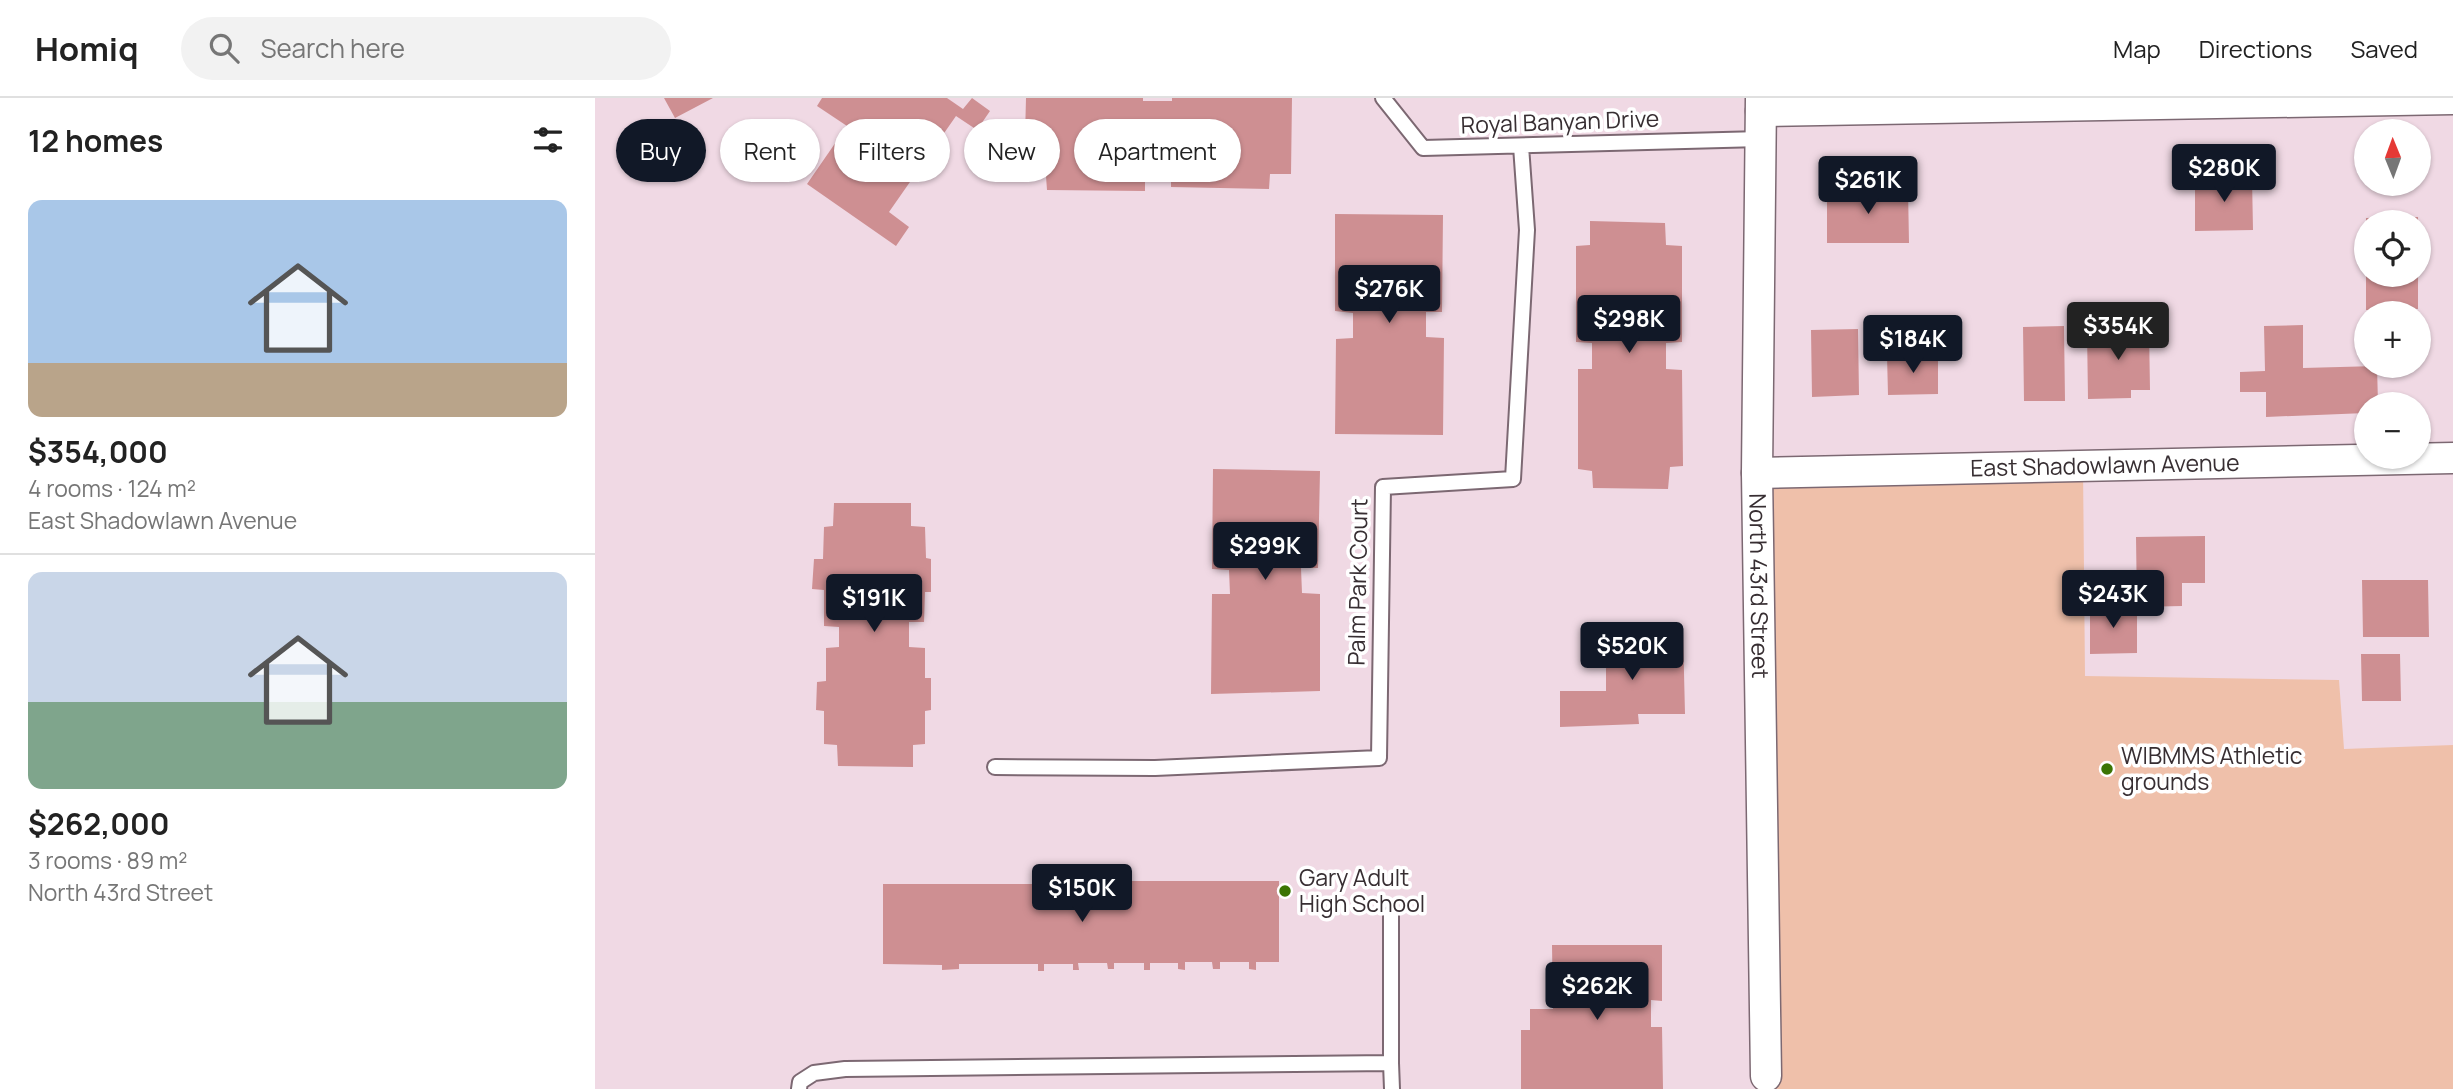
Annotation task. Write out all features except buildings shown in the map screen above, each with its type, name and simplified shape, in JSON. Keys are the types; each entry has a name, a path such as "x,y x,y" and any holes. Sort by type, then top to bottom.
{"street":[{"path":"1761,116 2453,99"},
{"name":"North 43rd Street","path":"1761,116 1757,473 1766,1076"},
{"name":"East Shadowlawn Avenue","path":"1757,473 2453,458"}],"lane":[{"name":"Royal Banyan Drive","path":"1383,98 1423,148 1521,146 1761,116"},
{"name":"Palm Park Court","path":"995,767 1155,768 1378,758 1383,487 1513,479 1527,230 1521,146"},
{"path":"1391,914 1392,1089"},
{"path":"799,1089 800,1082 814,1073 845,1069 1391,1063"}],"shaded area":[{"name":"WIBMMS Athletic grounds","path":"2083,466 2085,676 2339,680 2344,749 2453,745 2453,1089 1766,1089 1757,473"}],"place":[{"name":"WIBMMS Athletic grounds","path":"2107,769"},
{"name":"Gary Adult High School","path":"1285,891"}]}
